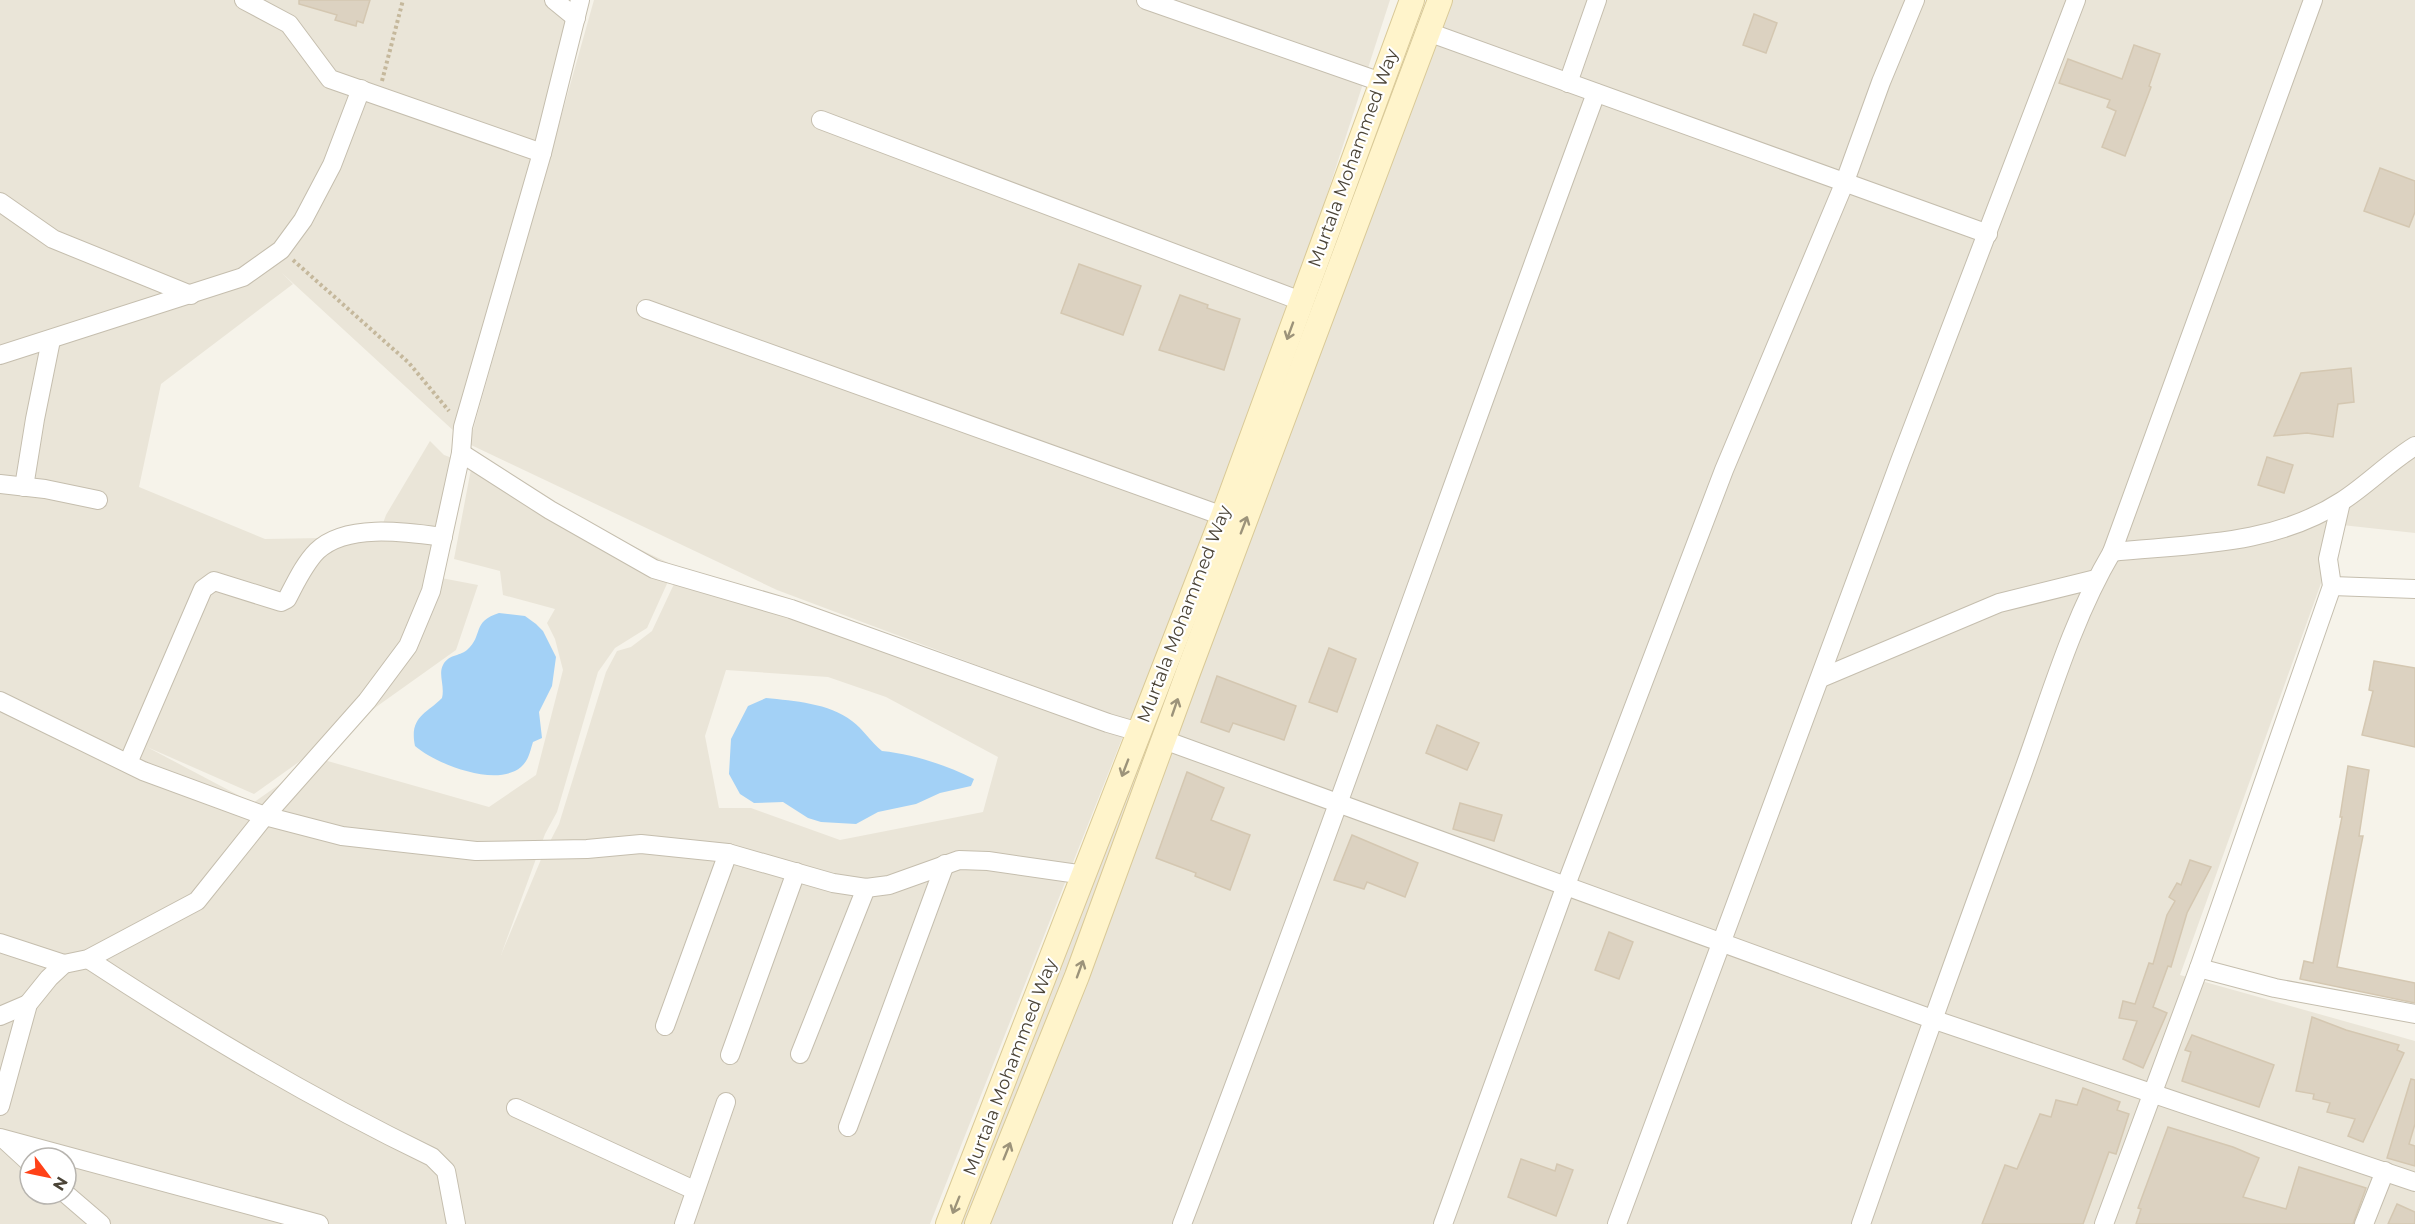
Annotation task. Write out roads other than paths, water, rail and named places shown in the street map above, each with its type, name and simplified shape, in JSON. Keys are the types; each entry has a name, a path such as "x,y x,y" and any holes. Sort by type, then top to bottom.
{"main road":[{"name":"Murtala Mohammed Way","path":"948,1224 1223,516 1412,0"},
{"name":"Murtala Mohammed Way","path":"977,1224 1077,976 1440,0"}],"street":[{"path":"0,943 64,964 88,959 197,901 265,816 367,701 408,646 431,591 460,453 463,427 542,153 578,9 554,0"},
{"path":"1146,0 1381,82"},
{"path":"1568,83 1598,0"},
{"path":"1443,1224 1566,885 1724,470 1844,184 1881,82 1915,0"},
{"path":"1617,1224 1719,943 2076,0"},
{"path":"1861,1224 1932,1020 2096,579 2112,552 2313,0"},
{"path":"251,2 289,24 330,79 542,153"},
{"path":"1428,32 1844,184 1988,234"},
{"path":"0,355 243,277 281,250 303,220 370,92"},
{"path":"1182,1224 1338,805 1468,438 1596,93"},
{"path":"821,120 1301,301"},
{"path":"0,202 53,239 190,295"},
{"path":"646,309 1223,516"},
{"path":"24,487 34,419 51,340"},
{"path":"2112,552 2259,537 2287,528 2341,502 2415,443"},
{"path":"460,453 550,510 654,569 791,609 1108,723 1139,732"},
{"path":"0,484 98,500"},
{"path":"2104,1224 2199,968 2332,586 2328,560 2341,502"},
{"path":"128,763 203,589 214,581 281,602 287,599 317,551 333,541 361,533 397,530 443,537"},
{"path":"1821,678 1999,603 2096,579"},
{"path":"2332,586 2415,589"},
{"path":"0,701 128,763 265,816 342,836 476,851 587,849 641,844 728,853 833,883 866,888 889,885 959,860 988,861 1085,875"},
{"path":"1164,740 1932,1020 2415,1182"},
{"path":"665,1026 728,853"},
{"path":"848,1127 945,864"},
{"path":"730,1055 796,872"},
{"path":"800,1054 866,888"},
{"path":"88,959 177,1018 263,1069 432,1157 446,1171 456,1224"},
{"path":"0,1016 28,1004 64,964"},
{"path":"2199,968 2274,988 2415,1014"},
{"path":"0,1106 28,1004"},
{"path":"684,1224 726,1102"},
{"path":"516,1108 694,1190"},
{"path":"1,1138 18,1152"},
{"path":"1,1138 319,1224"},
{"path":"2364,1224 2385,1171"},
{"path":"78,1204 101,1224"}],"water":[{"path":"499,613 525,616 536,624 543,631 556,657 552,686 539,712 542,738 533,742 528,758 521,767 510,773 497,775 466,771 437,760 415,746 414,729 420,717 442,698 441,672 445,661 467,650 485,620"},
{"path":"766,698 811,704 833,710 856,724 882,751 929,761 974,779 971,786 940,793 916,804 878,812 856,824 821,822 808,818 783,802 754,803 740,794 729,774 731,739 748,706"}]}
